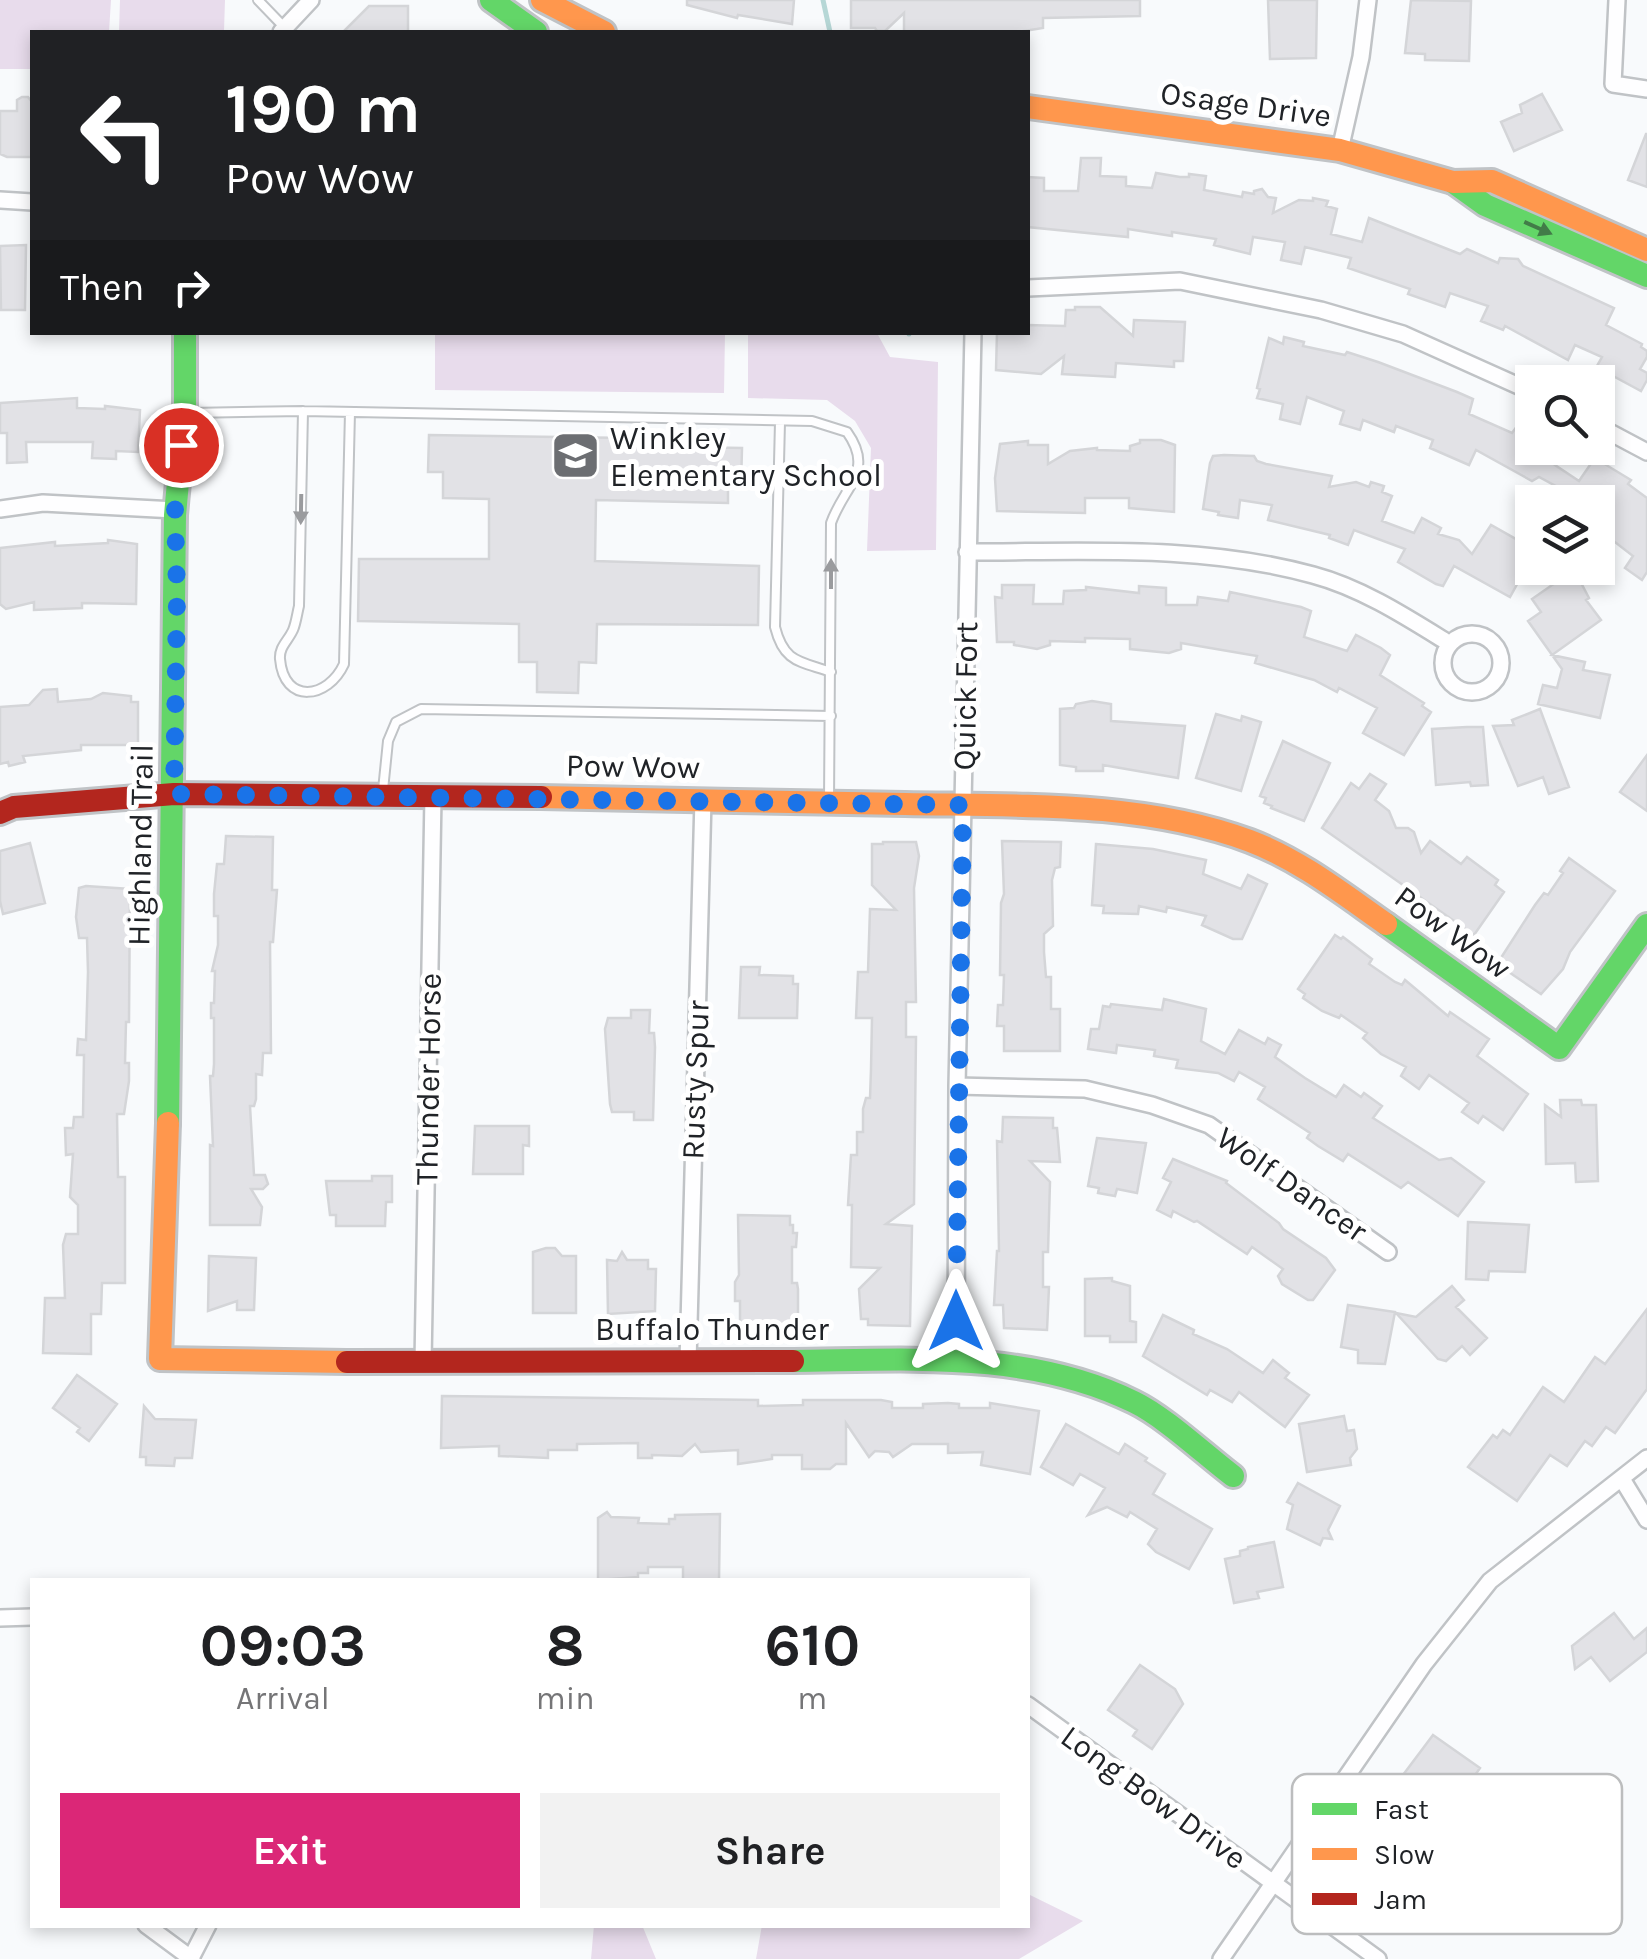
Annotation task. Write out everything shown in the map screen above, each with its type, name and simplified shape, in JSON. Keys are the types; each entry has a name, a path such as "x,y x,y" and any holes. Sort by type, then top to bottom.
{"street":[{"path":"283,30 311,0"},
{"path":"490,0 536,30"},
{"path":"1340,150 1361,56 1368,0"},
{"path":"1617,0 1613,84 1647,89"},
{"path":"549,4 600,30"},
{"name":"Osage Drive","path":"1030,106 1340,150 1453,182 1492,181 1647,250"},
{"name":"Osage Drive","path":"1453,182 1486,205 1647,276"},
{"path":"0,200 30,202"},
{"path":"1030,288 1180,281 1321,310 1402,334 1515,384"},
{"name":"Highland Trail","path":"160,1358 174,794 175,510 184,412 185,335"},
{"name":"Quick Fort","path":"956,1360 967,552 974,335"},
{"path":"1615,435 1647,452"},
{"path":"0,509 43,503 175,510"},
{"path":"967,552 1166,552 1316,575 1396,611 1450,644"},
{"name":"Pow Wow","path":"0,813 14,807 174,794 703,799 1122,812 1184,822 1252,842 1316,874 1559,1048 1647,925"},
{"name":"Thunder Horse","path":"423,1362 433,796"},
{"name":"Rusty Spur","path":"688,1362 703,799"},
{"name":"Wolf Dancer","path":"958,1086 1085,1089 1152,1105 1209,1126 1388,1252"},
{"name":"Buffalo Thunder","path":"160,1358 423,1362 956,1360 1059,1373 1137,1403 1232,1476"},
{"path":"1348,1774 1424,1664 1490,1581 1647,1458"},
{"path":"1622,1480 1647,1520"},
{"path":"0,1618 30,1617"},
{"name":"Long Bow Drive","path":"1030,1706 1292,1897"},
{"path":"1221,1959 1292,1855"},
{"path":"150,1928 192,1959 207,1928"},
{"name":"Long Bow Drive","path":"1343,1934 1378,1959"}],"lane":[{"path":"258,0 283,30"},
{"path":"540,30 549,4"},
{"path":"303,411 298,606 293,630 280,656 289,684 314,693 337,680 344,664 350,412"},
{"path":"184,412 812,422 847,432 860,458 857,476 831,523 830,802"},
{"path":"780,422 775,628 780,646 791,658 831,672"},
{"path":"383,795 388,741 396,722 421,708 831,716"}],"shaded area":[{"path":"0,0 111,0 109,30 30,30 30,69 0,69"},
{"path":"120,0 225,0 224,30 119,30"},
{"path":"435,335 725,335 724,393 435,390"},
{"path":"748,335 878,335 890,357 938,362 936,550 867,551 871,448 855,421 827,400 748,398"},
{"path":"1030,1895 1083,1921 1019,1959 756,1959 761,1928 1030,1928"},
{"path":"594,1928 643,1928 656,1959 591,1959"}],"building":[{"path":"687,0 794,0 792,24 738,15 737,18 687,5"},
{"path":"851,0 1140,0 1140,16 1043,18 1043,28 1030,30 904,30 904,13 886,30 851,28"},
{"path":"1268,0 1317,0 1316,58 1270,59"},
{"path":"1411,0 1471,1 1469,61 1425,60 1425,54 1405,53"},
{"path":"369,6 408,6 408,30 345,30"},
{"path":"1542,94 1562,130 1514,151 1501,122 1522,113 1520,105"},
{"path":"17,100 30,100 30,157 0,154 0,111 17,111"},
{"path":"1647,134 1647,187 1628,180"},
{"path":"1081,158 1101,158 1100,176 1126,177 1126,186 1152,188 1156,173 1206,176 1204,190 1242,197 1243,192 1254,194 1262,189 1268,197 1276,198 1273,213 1299,200 1328,201 1326,206 1337,209 1331,234 1362,242 1369,218 1460,254 1467,249 1498,263 1500,258 1518,259 1523,266 1614,308 1606,325 1642,344 1647,357 1640,369 1647,373 1647,380 1641,391 1615,377 1615,365 1598,365 1602,357 1575,345 1568,360 1505,326 1503,330 1481,321 1488,306 1450,293 1445,307 1408,294 1410,289 1348,268 1351,258 1305,247 1301,264 1281,260 1285,242 1253,237 1250,254 1214,245 1216,239 1172,232 1172,236 1128,229 1128,237 1030,227 1030,177 1044,178 1044,191 1078,191"},
{"path":"26,245 25,310 1,310 0,246"},
{"path":"1100,307 1133,336 1134,320 1185,322 1183,361 1174,361 1174,367 1116,363 1115,377 1062,374 1064,356 1041,374 996,370 997,335 1030,335 1030,325 1065,326 1066,310"},
{"path":"1284,337 1304,342 1303,346 1345,355 1347,352 1473,399 1469,414 1512,433 1515,429 1515,465 1555,465 1579,481 1590,465 1606,465 1631,480 1628,484 1647,498 1647,572 1642,580 1625,568 1633,556 1615,542 1615,485 1554,485 1539,477 1532,481 1476,450 1469,465 1430,448 1433,440 1396,426 1394,432 1363,420 1360,430 1340,424 1344,411 1307,397 1300,424 1280,419 1283,404 1257,398 1257,388 1269,338 1283,344"},
{"path":"77,398 77,408 140,410 138,452 116,451 116,459 92,458 93,442 26,442 27,462 7,463 7,433 0,433 0,403"},
{"path":"429,435 628,438 628,446 742,448 741,487 728,487 728,503 596,500 595,561 759,566 758,625 597,624 596,663 579,662 578,693 537,692 537,662 519,662 519,624 358,621 359,559 489,559 489,499 443,498 443,472 428,472"},
{"path":"1140,440 1175,445 1174,512 1129,508 1129,498 1085,498 1085,513 997,511 995,478 1000,444 1028,441 1028,445 1048,445 1048,464 1070,451 1130,451 1130,446"},
{"path":"1213,456 1254,456 1266,464 1332,476 1329,487 1356,482 1369,487 1371,482 1384,486 1382,492 1392,496 1382,521 1414,533 1422,518 1441,528 1438,534 1459,540 1472,554 1491,525 1515,539 1517,585 1510,597 1454,566 1443,586 1436,584 1398,562 1405,549 1354,530 1348,545 1329,538 1330,535 1268,520 1272,505 1240,500 1238,518 1203,509"},
{"path":"108,540 137,544 136,604 82,603 82,608 34,610 34,602 6,609 0,604 0,548"},
{"path":"1002,585 1034,585 1033,604 1063,604 1064,591 1086,587 1139,593 1139,586 1166,588 1166,605 1197,605 1198,597 1228,601 1230,592 1301,607 1311,611 1304,637 1347,651 1356,635 1381,648 1390,655 1380,675 1424,703 1422,706 1431,712 1404,755 1363,733 1377,708 1339,688 1337,692 1314,680 1255,663 1257,656 1181,643 1181,649 1169,653 1130,649 1130,639 1050,641 1050,645 1037,649 997,642 995,597 1002,598"},
{"path":"1552,585 1582,585 1589,598 1586,600 1601,620 1552,655 1528,621 1541,612 1532,599"},
{"path":"1552,655 1585,662 1583,670 1610,675 1600,718 1538,704 1543,685 1557,688 1562,669"},
{"path":"57,689 58,702 91,699 103,693 131,696 131,702 138,702 138,745 81,745 81,750 23,756 25,762 0,764 0,707 29,705 43,690"},
{"path":"1092,701 1111,704 1111,721 1185,726 1178,778 1103,765 1103,771 1076,771 1076,767 1060,765 1060,709"},
{"path":"1540,709 1569,787 1549,794 1543,777 1518,786 1493,726 1514,725 1512,720"},
{"path":"1216,714 1261,722 1241,791 1196,778"},
{"path":"1483,727 1488,785 1436,785 1432,729"},
{"path":"1283,741 1330,763 1304,821 1271,808 1264,803 1266,798 1260,796"},
{"path":"1647,755 1647,811 1620,792"},
{"path":"1370,774 1386,784 1375,800 1389,811 1396,828 1414,832 1421,853 1430,841 1461,864 1467,857 1498,880 1495,885 1504,892 1474,935 1322,828 1351,783 1359,789"},
{"path":"226,836 273,837 272,890 277,890 270,942 271,1053 263,1053 262,1075 256,1074 256,1099 254,1106 250,1106 254,1175 265,1175 268,1184 263,1189 251,1189 262,1207 260,1225 210,1225 210,1076 214,1064 211,1003 218,945 214,894 217,864 224,864"},
{"path":"1002,841 1061,842 1060,867 1055,868 1052,880 1053,926 1044,934 1051,1009 1060,1009 1060,1051 1004,1051 1004,1026 997,1026 998,1005 1003,1005 1004,975 1000,975"},
{"path":"916,842 919,856 914,888 916,1002 906,1002 906,1037 916,1037 914,1204 886,1224 912,1226 910,1326 868,1325 868,1319 861,1319 859,1289 880,1268 851,1267 851,1155 857,1155 857,1132 863,1132 871,1069 872,1018 856,1018 858,972 868,972 870,909 896,910 872,885 872,844"},
{"path":"30,843 45,903 3,914 0,851"},
{"path":"1096,844 1153,849 1206,860 1203,874 1241,889 1248,875 1267,884 1242,939 1202,925 1206,916 1167,907 1166,912 1139,906 1138,914 1103,913 1104,906 1092,905"},
{"path":"1569,858 1615,891 1570,952 1563,969 1541,994 1497,964 1535,905 1544,893 1548,895 1563,873 1560,871"},
{"path":"79,888 130,889 125,1063 129,1063 129,1081 124,1114 117,1114 118,1177 125,1177 125,1283 102,1283 101,1314 91,1314 91,1354 43,1353 45,1298 65,1298 63,1245 66,1234 78,1234 78,1205 70,1197 73,1154 66,1155 65,1128 73,1128 74,1117 83,1117 84,1055 77,1055 78,1039 86,1040 87,938 79,938 76,917"},
{"path":"1335,935 1372,959 1369,964 1395,982 1402,985 1405,980 1448,1016 1450,1012 1489,1039 1477,1056 1528,1094 1503,1130 1483,1116 1478,1123 1462,1112 1469,1103 1429,1075 1419,1089 1401,1076 1406,1067 1381,1054 1363,1038 1367,1033 1341,1015 1339,1018 1322,1011 1303,998 1305,994 1298,989"},
{"path":"741,967 760,967 759,975 793,976 793,984 798,984 797,1018 739,1018"},
{"path":"1164,999 1206,1009 1201,1041 1225,1054 1239,1030 1265,1044 1268,1038 1281,1045 1275,1057 1305,1078 1336,1097 1344,1085 1361,1097 1364,1093 1382,1106 1373,1118 1439,1160 1451,1158 1484,1182 1458,1216 1408,1182 1401,1188 1348,1154 1343,1161 1318,1146 1307,1138 1310,1133 1258,1099 1265,1087 1239,1072 1234,1081 1218,1073 1176,1068 1178,1060 1154,1056 1155,1050 1117,1045 1116,1053 1088,1049 1091,1029 1099,1029 1103,1006 1162,1010"},
{"path":"631,1010 650,1010 649,1033 654,1033 655,1047 653,1120 634,1120 634,1112 612,1112 610,1104 605,1029 608,1018 631,1018"},
{"path":"1560,1100 1596,1105 1598,1181 1576,1182 1575,1163 1546,1164 1545,1105 1561,1117"},
{"path":"1003,1117 1053,1118 1053,1128 1057,1128 1060,1162 1030,1161 1050,1182 1048,1252 1043,1252 1043,1287 1049,1287 1047,1330 1004,1328 1003,1305 994,1305 999,1251 997,1141 1002,1142"},
{"path":"475,1126 529,1126 529,1146 523,1145 523,1174 473,1174"},
{"path":"1097,1138 1146,1143 1137,1193 1117,1189 1115,1196 1098,1193 1099,1188 1088,1186"},
{"path":"1173,1159 1227,1181 1283,1229 1326,1258 1335,1270 1313,1300 1282,1284 1278,1276 1283,1269 1252,1247 1247,1254 1197,1221 1173,1211 1171,1217 1157,1210 1171,1182 1163,1178"},
{"path":"372,1176 392,1176 392,1202 386,1202 385,1226 336,1226 336,1215 330,1215 326,1181 372,1181"},
{"path":"738,1215 790,1216 793,1233 797,1233 796,1247 792,1247 792,1283 797,1283 798,1289 798,1325 740,1325 740,1301 735,1301 739,1275"},
{"path":"1468,1222 1529,1225 1525,1272 1489,1271 1488,1280 1466,1279"},
{"path":"555,1248 562,1256 576,1256 576,1313 533,1313 533,1252"},
{"path":"622,1252 627,1260 648,1260 648,1269 656,1269 655,1311 608,1314 607,1260 617,1261"},
{"path":"209,1256 256,1258 254,1310 237,1310 237,1301 208,1311"},
{"path":"1112,1278 1130,1286 1130,1321 1136,1322 1136,1342 1110,1342 1110,1336 1085,1336 1085,1279"},
{"path":"1452,1286 1464,1300 1456,1307 1487,1338 1470,1355 1462,1346 1446,1361 1438,1359 1396,1313 1416,1317"},
{"path":"1348,1305 1395,1312 1385,1364 1358,1363 1358,1350 1341,1347"},
{"path":"1647,1309 1647,1389 1615,1433 1606,1427 1592,1446 1585,1441 1567,1466 1550,1455 1517,1501 1468,1467 1493,1435 1497,1438 1503,1430 1510,1435 1543,1387 1564,1402 1595,1357 1605,1364"},
{"path":"1163,1315 1263,1373 1273,1360 1289,1373 1285,1378 1309,1395 1285,1427 1239,1392 1232,1402 1210,1390 1207,1395 1143,1356"},
{"path":"77,1375 117,1404 89,1441 77,1432 80,1428 53,1408"},
{"path":"442,1396 758,1400 758,1406 803,1405 803,1400 881,1400 892,1402 892,1408 948,1403 959,1404 959,1408 990,1408 990,1403 1039,1411 1030,1474 981,1465 983,1452 948,1453 948,1444 912,1444 893,1457 889,1452 875,1451 869,1457 846,1423 846,1464 830,1469 802,1469 802,1455 772,1455 772,1459 738,1464 738,1450 701,1452 695,1444 682,1456 652,1458 638,1458 638,1443 577,1444 577,1450 548,1450 548,1458 499,1456 499,1446 441,1448"},
{"path":"144,1406 155,1419 196,1420 192,1458 175,1458 174,1466 146,1465 146,1457 140,1457"},
{"path":"1344,1416 1347,1431 1354,1430 1357,1449 1350,1458 1351,1465 1307,1472 1299,1424"},
{"path":"1066,1424 1119,1454 1125,1444 1147,1458 1145,1461 1165,1474 1153,1494 1212,1529 1189,1569 1156,1552 1148,1544 1157,1529 1130,1512 1127,1517 1107,1507 1088,1515 1105,1488 1080,1474 1073,1485 1041,1467"},
{"path":"1298,1483 1340,1506 1328,1530 1332,1539 1323,1538 1320,1545 1287,1529 1293,1505 1287,1502"},
{"path":"607,1512 611,1517 639,1518 638,1523 669,1524 675,1515 720,1514 719,1578 683,1578 683,1567 648,1567 648,1573 638,1573 638,1577 598,1578 598,1518"},
{"path":"1274,1542 1283,1587 1257,1592 1259,1598 1234,1603 1225,1559 1240,1556 1240,1551 1248,1547"},
{"path":"1614,1613 1634,1639 1647,1628 1647,1652 1610,1681 1591,1657 1575,1669 1572,1646"},
{"path":"1140,1665 1175,1689 1183,1704 1152,1749 1133,1736 1137,1730 1108,1710"},
{"path":"1433,1735 1480,1768 1476,1774 1404,1774"}],"waterway":[{"path":"823,0 830,30"}],"traffic: fast":[{"path":"491,0 533,30"},
{"path":"1453,182 1485,205 1647,276"},
{"path":"168,1123 175,515 185,406 185,335"},
{"path":"1386,924 1559,1048 1647,925"},
{"path":"793,1361 967,1362 1053,1374 1134,1402 1233,1476"}],"traffic: slow":[{"path":"542,0 600,30"},
{"path":"1030,107 1340,150 1453,182 1492,181 1647,250"},
{"path":"541,797 1036,806 1123,812 1209,828 1250,841 1321,878 1386,924"},
{"path":"168,1123 160,1359 347,1362"}],"traffic: jam":[{"path":"0,813 14,807 174,794 541,797"},
{"path":"347,1362 793,1361"}],"place":[{"name":"Winkley Elementary School","path":"575,456"}],"route":[{"path":"181,445 175,510 174,794 963,805 956,1321"}]}
